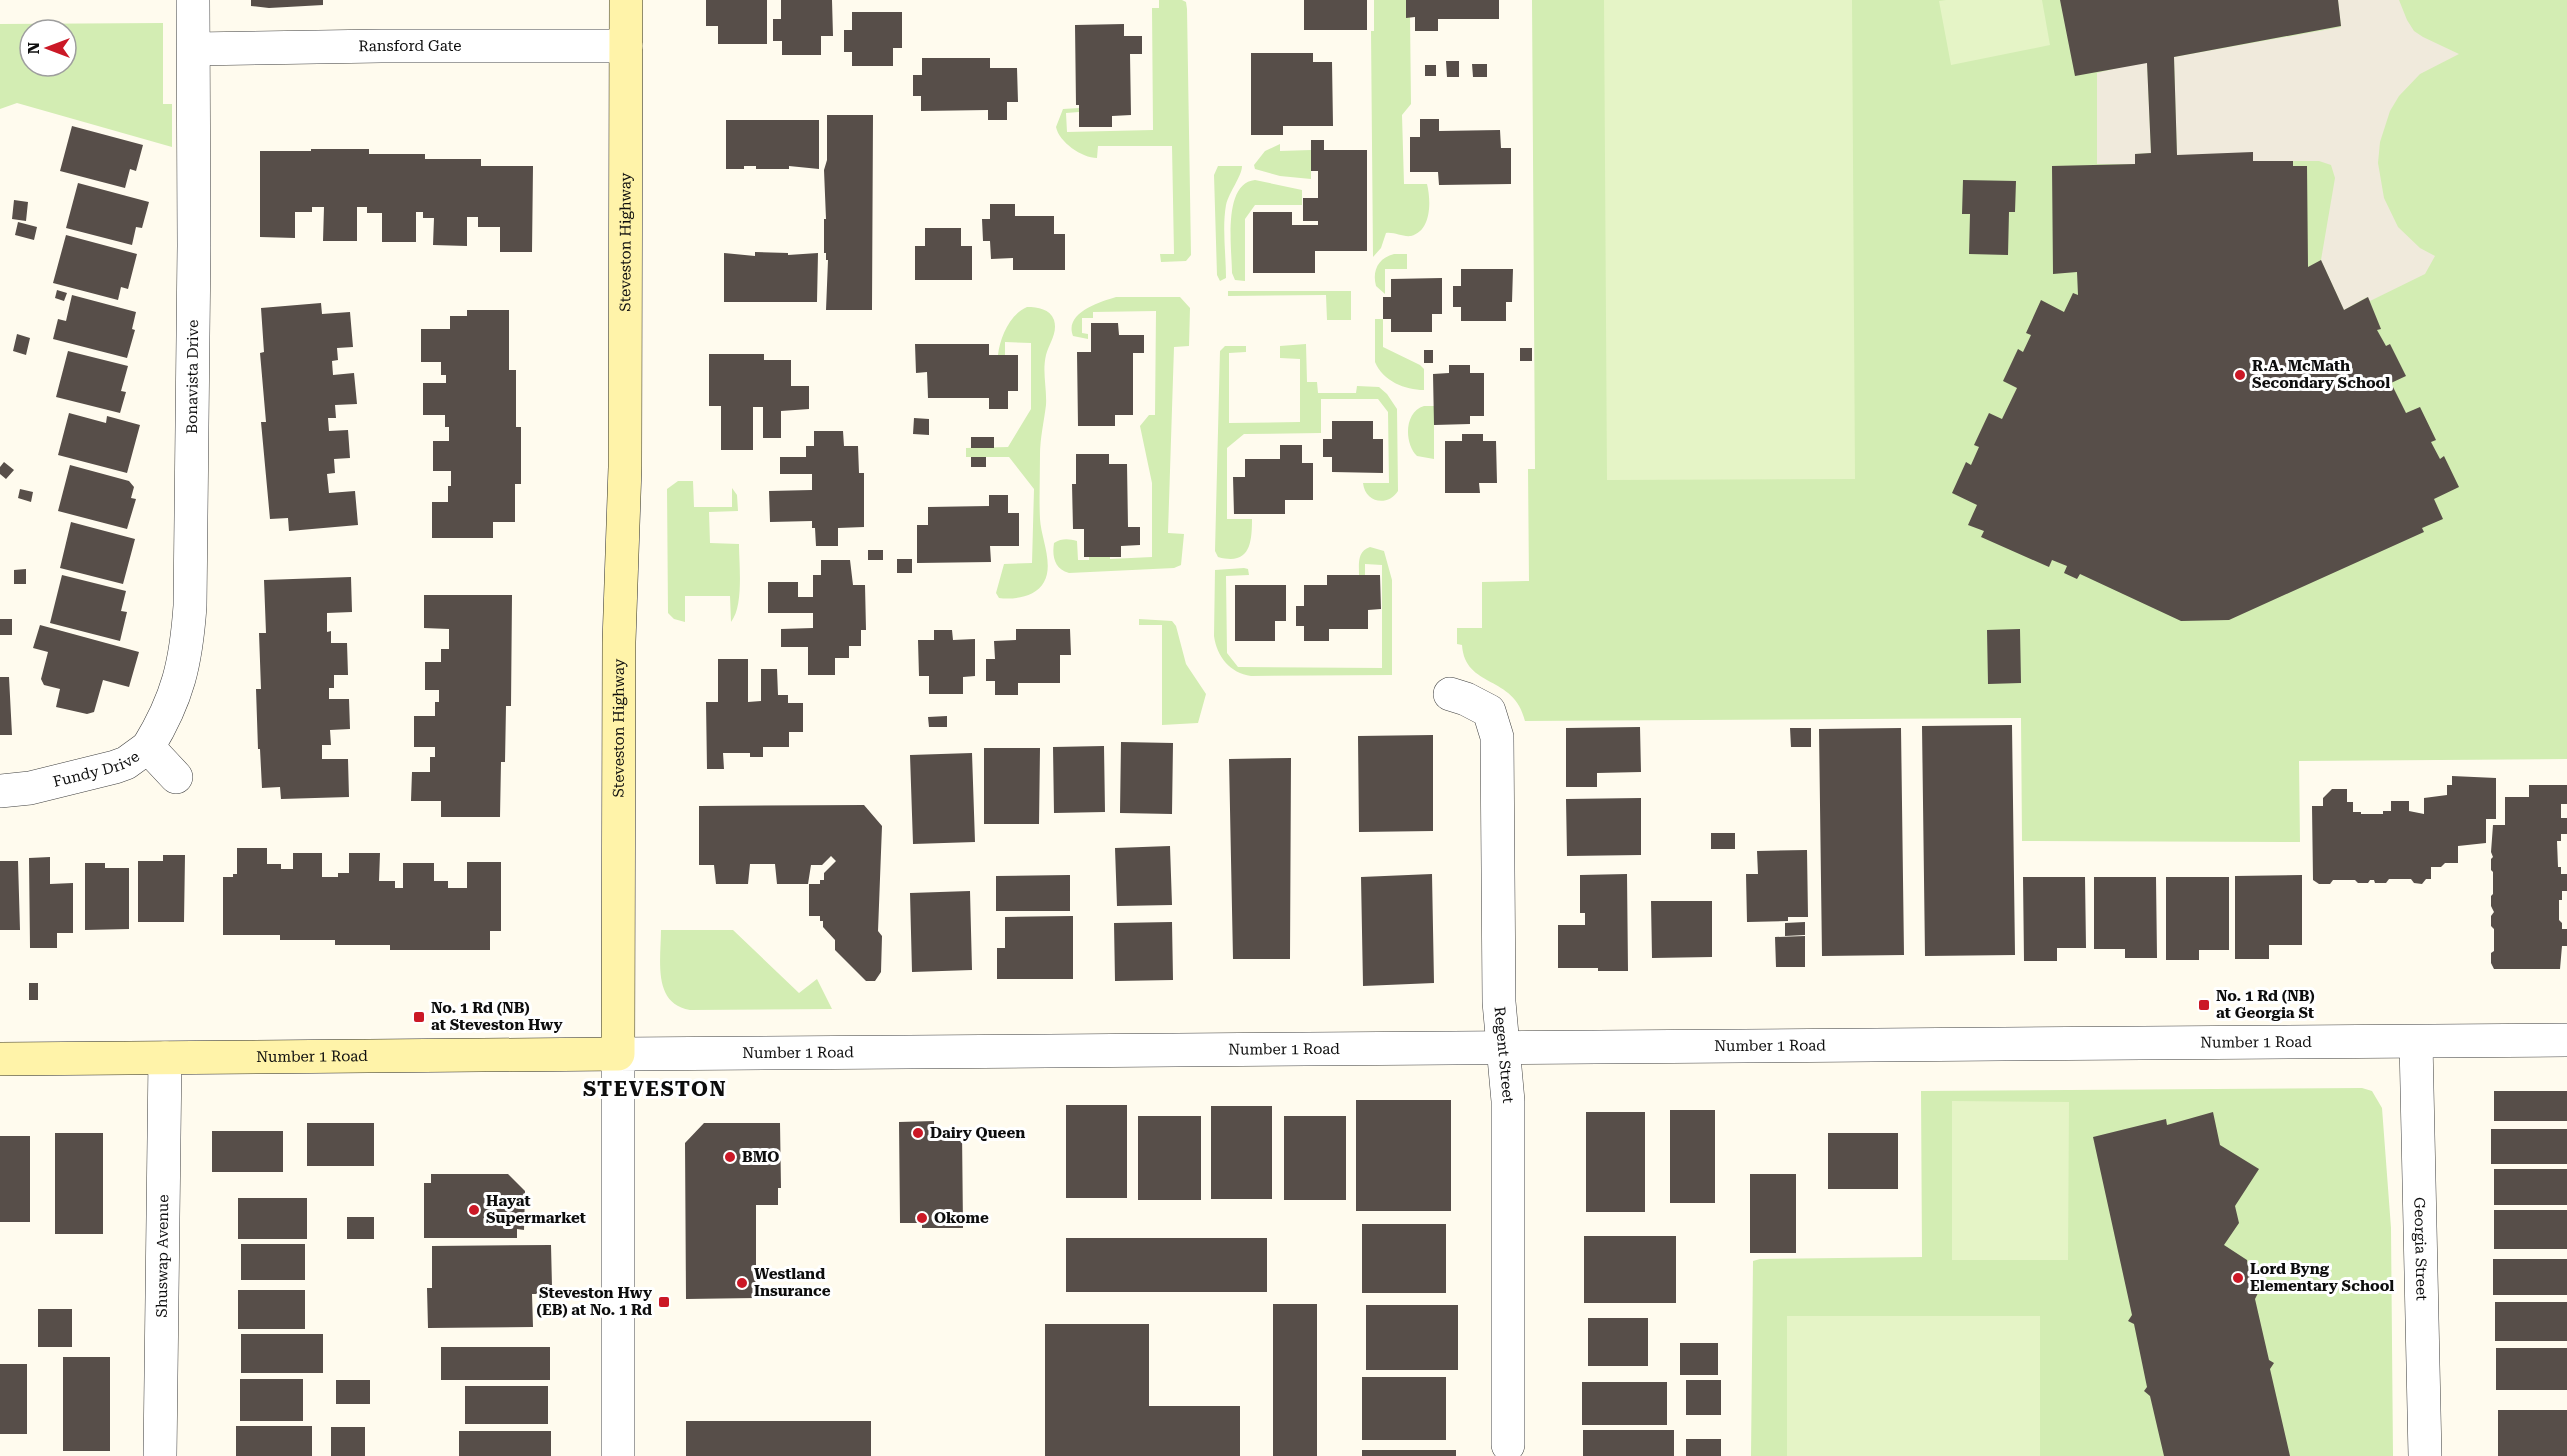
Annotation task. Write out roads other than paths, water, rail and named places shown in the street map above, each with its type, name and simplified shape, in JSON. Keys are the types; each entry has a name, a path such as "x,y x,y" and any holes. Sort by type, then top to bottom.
{"main road":[{"name":"Steveston Highway","path":"618,1054 619,642 625,467 626,0"},
{"name":"Number 1 Road","path":"0,1059 618,1054"}],"street":[{"name":"Bonavista Drive","path":"148,747 164,719 180,678 187,644 190,606 194,246 193,0"},
{"name":"Ransford Gate","path":"194,49 626,46"},
{"name":"Regent Street","path":"1450,694 1466,699 1489,711 1497,737 1499,1002 1508,1101 1508,1445"},
{"name":"Fundy Drive","path":"0,791 30,788 115,767 126,763 148,747 176,777"},
{"name":"Number 1 Road","path":"618,1054 2567,1040"},
{"name":"Georgia Street","path":"2416,1042 2425,1456"},
{"name":"Steveston Highway","path":"618,1054 618,1456"},
{"name":"Shuswap Avenue","path":"160,1456 165,1058"}],"place":[{"name":"R.A. McMath Secondary School","path":"2240,375"},
{"name":"No. 1 Rd (NB) at Georgia St","path":"2204,1005"},
{"name":"No. 1 Rd (NB) at Steveston Hwy","path":"419,1017"},
{"name":"Dairy Queen","path":"918,1133"},
{"name":"BMO","path":"730,1157"},
{"name":"Hayat Supermarket","path":"474,1210"},
{"name":"Okome","path":"922,1218"},
{"name":"Lord Byng Elementary School","path":"2238,1278"},
{"name":"Westland Insurance","path":"742,1283"},
{"name":"Steveston Hwy (EB) at No. 1 Rd","path":"664,1302"}],"district":[{"name":"STEVESTON","path":"655,1089"}]}
